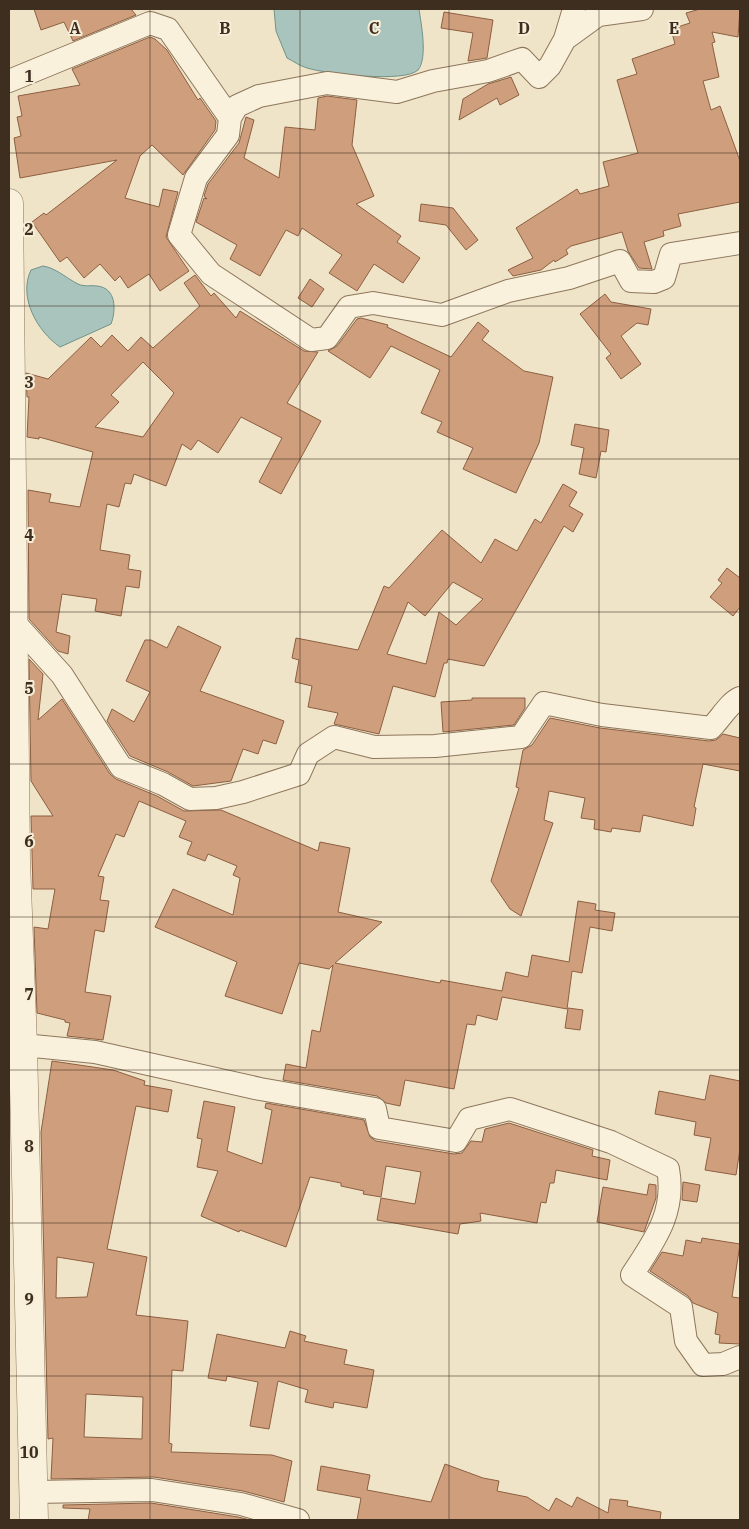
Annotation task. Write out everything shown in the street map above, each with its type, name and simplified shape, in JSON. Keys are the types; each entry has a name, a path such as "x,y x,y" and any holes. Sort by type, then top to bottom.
{"street":[{"path":"574,9 565,39 550,66 540,77 522,59 488,71 433,81 397,92 327,83 259,96 237,106 230,118 228,135 196,178 179,236 211,274 311,340 327,338 349,307 373,303 442,315 508,292 569,278 620,261 631,281 654,282 664,278 671,254 740,243"},
{"path":"565,39 598,15 642,9"},
{"path":"9,81 150,23 168,29 230,118"},
{"path":"9,203 11,618 16,861 24,1045 34,1520"},
{"path":"11,618 62,675 121,767 163,784 190,799 216,798 243,792 299,774 308,754 334,737 374,747 435,746 520,737 544,703 602,715 711,728 725,714 732,702 740,698"},
{"path":"24,1045 95,1052 260,1089 375,1109 379,1128 456,1142 469,1119 510,1108 611,1142 668,1169 671,1188 660,1231 632,1275 681,1307 686,1341 703,1365 724,1364 740,1357"},
{"path":"34,1492 152,1490 241,1504 298,1520"}],"water":[{"path":"274,9 419,9 423,40 421,65 418,70 410,74 382,77 347,75 304,67 287,58 276,31"},
{"path":"43,266 57,271 78,284 97,286 108,291 112,295 114,307 111,324 60,347 37,323 28,302 28,280 31,270"}],"building":[{"path":"34,9 131,9 136,15 73,41 64,22 41,30"},
{"path":"700,9 740,9 738,37 712,32 715,42 712,43 719,77 703,81 711,110 720,106 740,161 740,202 678,214 681,226 663,231 664,236 644,242 652,269 639,268 628,251 622,232 571,246 566,250 568,254 555,262 554,260 541,270 513,276 508,270 533,258 516,228 577,189 580,194 609,186 603,162 638,153 617,80 637,74 632,59 675,44 671,29 690,23 686,13"},
{"path":"444,12 493,20 487,58 468,61 473,33 441,28"},
{"path":"150,37 167,50 198,100 200,98 216,121 215,130 183,175 152,145 140,156 125,198 159,207 163,189 178,192 166,237 189,271 160,291 149,274 128,288 120,276 115,281 100,264 84,278 67,257 60,262 32,222 44,213 46,215 117,160 20,178 14,138 21,136 17,117 22,116 18,96 80,85 72,69"},
{"path":"511,77 519,95 500,105 497,98 459,120 463,99 488,84"},
{"path":"327,96 357,100 352,145 374,196 356,204 401,236 397,242 420,258 403,283 374,264 357,291 329,273 342,255 302,228 298,236 286,230 260,276 230,259 237,245 196,222 204,198 207,199 204,196 208,184 239,143 246,117 254,120 244,158 279,178 285,127 315,130 318,98"},
{"path":"421,204 453,208 478,240 466,250 446,225 419,221"},
{"path":"195,275 211,296 214,293 236,318 240,311 304,351 318,352 287,403 321,421 281,494 259,482 282,438 241,417 218,453 198,440 191,450 182,444 166,486 134,474 131,484 125,483 119,507 107,504 100,550 130,555 128,569 141,571 139,588 126,586 121,616 95,611 97,599 62,594 56,632 70,636 68,654 58,651 29,619 28,490 51,494 49,502 80,507 93,452 39,437 39,439 27,437 29,397 27,397 26,373 48,379 91,337 101,347 112,335 128,351 141,337 153,348 200,306 184,283","holes":["143,362 174,393 143,437 95,427 119,402 111,395"]},
{"path":"310,279 324,289 312,307 298,298"},
{"path":"605,294 611,302 651,309 648,325 637,323 621,336 641,364 621,379 606,358 611,354 580,314"},
{"path":"361,318 388,325 387,327 451,357 478,322 489,331 482,340 524,371 553,377 539,443 516,493 463,469 473,448 437,432 442,422 421,413 440,370 391,346 370,378 328,351 337,346 357,319"},
{"path":"575,424 609,430 606,452 601,451 596,478 579,474 584,448 571,445"},
{"path":"563,484 577,492 569,506 583,514 573,532 564,526 484,666 448,659 447,663 444,663 435,697 393,686 379,734 334,724 338,713 308,707 312,686 295,682 299,660 292,658 296,638 358,650 384,586 389,588 442,530 481,563 495,539 517,551 535,519 541,523","holes":["453,582 483,599 456,625 439,612 426,664 387,654 408,602 425,616"]},
{"path":"727,568 740,578 740,607 733,616 710,597 722,583 718,580"},
{"path":"178,626 221,647 200,691 284,721 276,744 263,740 258,754 243,749 231,781 193,786 168,772 130,756 107,721 112,709 134,722 150,692 126,681 145,640 151,640 167,648"},
{"path":"29,659 43,674 38,720 62,699 110,774 116,779 157,796 184,811 221,810 318,851 320,842 350,848 338,912 382,922 335,963 440,983 441,980 502,991 506,972 528,977 532,955 569,962 578,901 596,904 595,910 615,913 612,931 590,927 582,973 572,971 567,1009 502,997 497,1020 477,1015 475,1025 467,1024 454,1089 405,1080 400,1106 386,1103 377,1096 283,1080 286,1064 306,1068 312,1030 320,1032 333,965 329,969 299,963 282,1014 225,996 237,962 155,927 173,889 233,915 240,878 233,875 237,866 208,854 205,861 187,854 192,842 179,837 186,821 139,801 124,837 116,834 98,876 104,877 100,900 109,901 104,932 95,930 85,992 111,996 103,1040 67,1036 70,1023 37,1013 34,927 48,929 55,889 33,889 31,816 53,816 31,781"},
{"path":"472,698 525,698 525,708 514,725 443,732 441,702 472,700"},
{"path":"550,718 600,728 709,741 716,740 723,734 740,738 740,771 703,764 694,807 696,808 693,826 643,815 640,832 612,828 611,832 594,829 595,820 581,818 585,798 549,791 544,820 553,823 521,916 510,909 491,881 519,788 516,787 523,750 532,745"},
{"path":"568,1008 583,1010 580,1030 565,1028"},
{"path":"52,1061 113,1070 145,1081 144,1085 172,1090 168,1112 136,1106 107,1249 147,1257 136,1315 188,1321 183,1371 172,1370 169,1443 172,1444 171,1452 272,1455 292,1461 284,1502 243,1491 154,1477 51,1479 53,1438 48,1439 41,1132","holes":["57,1257 94,1263 87,1297 56,1298","86,1394 143,1397 142,1439 84,1437"]},
{"path":"710,1075 740,1081 740,1149 736,1175 705,1170 711,1138 694,1135 696,1122 655,1114 659,1091 705,1100"},
{"path":"204,1101 235,1107 227,1151 262,1164 272,1110 265,1108 266,1103 364,1120 370,1137 376,1141 454,1154 462,1153 471,1141 482,1142 485,1129 509,1123 593,1150 592,1156 610,1160 607,1180 556,1170 554,1183 550,1183 546,1203 541,1202 537,1223 480,1213 481,1221 460,1224 458,1234 377,1220 381,1198 415,1204 421,1172 386,1166 381,1197 363,1194 364,1191 341,1186 341,1183 310,1177 286,1247 240,1230 239,1232 201,1216 218,1171 197,1167 202,1139 197,1138"},
{"path":"683,1182 700,1185 697,1202 682,1200"},
{"path":"649,1184 656,1185 656,1198 644,1232 597,1222 603,1187 647,1195"},
{"path":"702,1238 740,1244 732,1297 740,1298 740,1344 719,1343 720,1335 715,1334 718,1313 693,1303 688,1296 650,1271 662,1252 683,1256 686,1240 701,1243"},
{"path":"290,1331 306,1336 304,1341 347,1350 344,1364 374,1370 367,1408 334,1402 333,1408 305,1402 308,1390 278,1381 269,1429 250,1426 258,1382 227,1376 226,1381 208,1378 217,1334 285,1348"},
{"path":"445,1464 483,1478 499,1481 497,1491 527,1497 549,1511 556,1498 572,1507 577,1497 608,1513 610,1499 628,1501 627,1506 661,1512 660,1520 357,1520 361,1498 317,1490 321,1466 370,1475 367,1490 431,1502"},
{"path":"151,1503 250,1520 88,1520 90,1509 63,1508 63,1505"}]}
